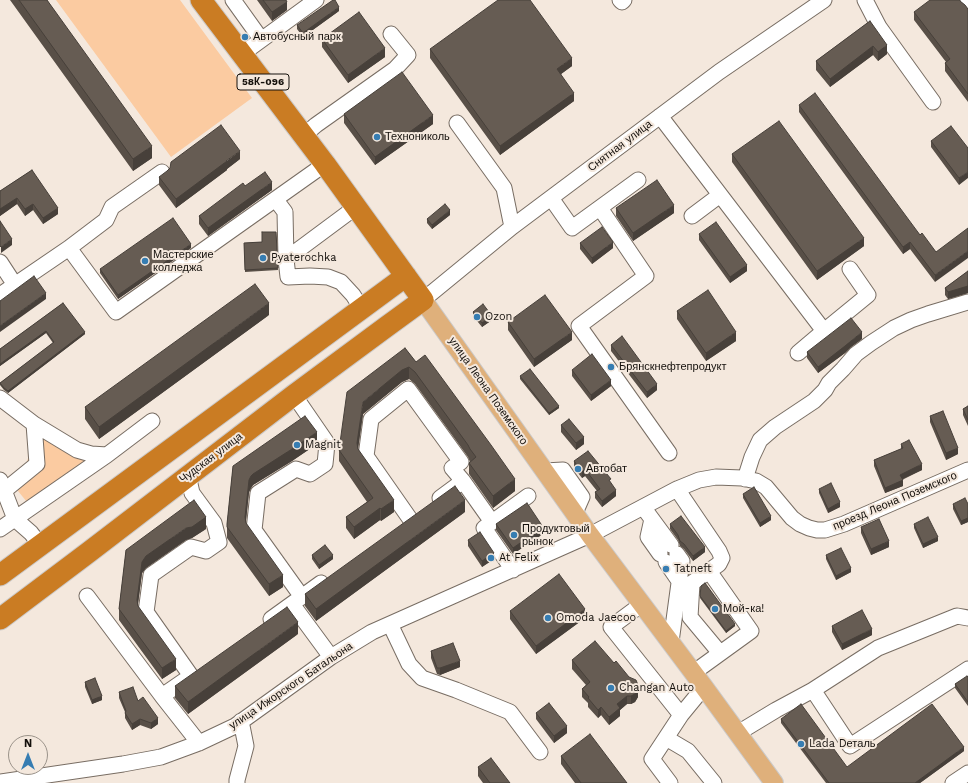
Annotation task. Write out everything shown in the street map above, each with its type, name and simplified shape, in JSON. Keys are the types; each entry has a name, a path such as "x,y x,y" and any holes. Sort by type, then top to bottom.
{"highway":[{"name":"улица Леона Поземского","path":"202,0 325,164 423,300"},
{"path":"0,575 406,276"},
{"name":"Чудская улица","path":"0,618 89,552 294,394 423,300"}],"main road":[{"name":"улица Леона Поземского","path":"423,300 590,535 671,642 774,783"}],"street":[{"path":"233,0 261,39"},
{"path":"242,54 316,0"},
{"path":"620,0 622,2 624,0"},
{"name":"Снятная улица","path":"423,300 512,227 660,116 719,72 824,0"},
{"path":"865,0 879,27 933,102"},
{"path":"965,0 968,5"},
{"path":"303,136 316,125 395,69 408,55 391,34"},
{"path":"660,116 824,331"},
{"path":"457,123 504,188 512,227"},
{"path":"68,248 116,312 325,164"},
{"path":"0,295 106,220 112,207 162,172"},
{"path":"551,198 572,228 638,180"},
{"path":"692,216 720,195"},
{"path":"276,200 285,212 288,277 328,277 341,282 353,295 362,309"},
{"path":"286,259 356,207"},
{"path":"600,208 646,276 579,326 669,453"},
{"path":"0,262 15,285"},
{"path":"798,353 868,295 850,269"},
{"path":"745,479 752,457 760,440 775,427 814,401 826,390 829,383 856,354 866,346 894,328 911,320 968,302"},
{"path":"420,512 366,456 371,419 408,389 460,462 452,468 492,522"},
{"path":"294,394 327,442 325,464 310,474 296,469 258,493 254,530 331,657"},
{"path":"0,398 34,424 77,450 91,454 107,455"},
{"path":"0,529 107,455 152,421"},
{"path":"34,424 38,464 2,485 15,519 31,533 40,546"},
{"name":"проезд Леона Поземского","path":"590,535 677,489 699,480 716,477 756,481 766,487 792,518 800,524 817,530 824,530 844,524 968,470"},
{"path":"162,696 197,672 146,612 151,575 191,547 206,551 219,542 214,523 192,493 188,475"},
{"path":"398,528 463,481"},
{"path":"677,489 719,551 722,558 719,564 692,583 690,617 720,653"},
{"path":"513,570 484,528 528,496"},
{"path":"643,507 652,519 648,537 668,554 682,561 671,642"},
{"name":"улица Ижорского Батальона","path":"0,782 161,757 199,743 235,726 331,657 372,632 590,535"},
{"path":"670,783 652,759 680,715 699,680 720,653 751,631 709,571"},
{"path":"258,628 334,574"},
{"path":"87,596 199,743"},
{"path":"642,604 611,627 680,715"},
{"path":"738,733 813,690 878,648 957,616 968,618"},
{"path":"390,624 409,664 422,678 510,712 540,752"},
{"path":"813,690 850,746 968,669"},
{"path":"233,782 246,746 241,721"},
{"path":"666,738 688,751 714,783"},
{"path":"953,783 968,773"}],"shaded area":[{"path":"56,0 180,0 252,98 171,157"},
{"path":"37,429 96,459 31,507 18,491"}],"building":[{"path":"19,0 47,0 152,146 133,159"},
{"path":"263,0 286,0 287,2 272,12"},
{"path":"335,0 339,7 303,33 297,25"},
{"path":"498,0 530,0 572,58 557,69 574,93 500,146 430,49"},
{"path":"930,0 960,0 968,9 968,94 945,63 950,59 914,12"},
{"path":"359,12 385,48 348,75 322,39"},
{"path":"870,21 887,45 878,52 873,46 830,79 816,61"},
{"path":"402,72 433,115 375,157 344,114"},
{"path":"815,93 920,235 922,233 936,252 968,228 968,251 935,275 910,242 903,247 799,105"},
{"path":"779,121 864,238 817,271 732,154"},
{"path":"221,125 240,151 176,199 159,177 170,168 171,162"},
{"path":"951,126 968,148 968,172 959,178 931,141"},
{"path":"32,170 58,208 43,218 33,204 25,209 17,198 0,209 0,191"},
{"path":"265,172 272,182 208,228 199,216 243,183 245,186"},
{"path":"657,180 674,205 633,233 616,208"},
{"path":"445,204 450,210 432,225 427,219"},
{"name":"Мастерские колледжа","path":"173,218 191,244 118,295 100,269"},
{"path":"0,221 12,239 1,247 0,246"},
{"path":"716,222 747,265 730,277 699,234"},
{"path":"602,227 613,242 592,258 580,243"},
{"name":"Pyaterochka","path":"262,232 276,232 278,268 245,270 244,243 262,242"},
{"path":"968,271 968,286 948,292 945,288"},
{"path":"34,276 46,293 0,326 0,301"},
{"path":"255,284 269,303 99,427 85,407"},
{"path":"708,290 736,332 706,353 677,311"},
{"path":"545,295 572,332 534,359 508,322"},
{"path":"63,303 85,332 8,391 0,383 54,342 46,331 0,364 0,349"},
{"path":"483,304 492,316 482,323 473,312"},
{"path":"851,318 862,332 818,367 807,352"},
{"path":"622,336 657,384 647,392 611,345"},
{"path":"405,348 416,362 425,355 515,479 493,496 469,463 476,457 415,372 409,367 402,370 363,402 357,443 358,449 394,500 381,509 380,508 354,527 346,517 373,498 339,450 347,392"},
{"path":"592,354 611,380 591,395 572,370"},
{"path":"530,369 559,406 549,413 520,376"},
{"path":"968,406 968,420 963,409"},
{"path":"943,411 958,448 946,453 930,416"},
{"path":"305,416 317,432 253,474 249,480 245,517 246,523 283,575 269,584 227,527 233,466"},
{"path":"569,419 584,437 576,443 561,425"},
{"path":"909,440 922,464 900,475 903,480 885,488 874,460 903,448 901,444"},
{"path":"588,451 611,479 609,480 616,490 602,501 595,492 600,489 585,469 582,472 574,461"},
{"path":"831,483 840,502 828,509 819,489"},
{"path":"455,486 465,500 316,609 305,594"},
{"path":"754,487 771,516 760,523 743,494"},
{"path":"965,498 968,504 968,518 961,521 953,504"},
{"path":"194,500 206,517 192,527 186,528 146,556 142,562 137,600 138,606 176,659 162,668 119,609 126,550"},
{"path":"527,503 543,527 513,548 496,524"},
{"path":"681,516 705,547 693,556 680,541 678,535 670,524"},
{"path":"928,517 938,537 923,544 914,524"},
{"path":"879,519 889,541 871,549 861,527"},
{"path":"480,532 494,553 482,561 468,540"},
{"path":"325,545 333,555 319,565 312,555"},
{"path":"841,548 851,568 836,576 826,555"},
{"name":"Omoda Jaecoo","path":"559,574 585,609 536,646 510,611"},
{"name":"Мой-ка!","path":"705,583 735,624 726,631 700,596 701,586"},
{"path":"287,607 298,622 188,702 175,686"},
{"path":"862,610 872,629 842,644 832,626"},
{"name":"Changan Auto","path":"595,641 614,663 616,661 629,677 636,680 638,685 638,689 635,694 627,696 617,704 620,708 609,717 601,707 598,710 582,689 590,682 572,660"},
{"path":"453,643 460,661 437,668 431,651"},
{"path":"967,676 968,677 968,702 955,684"},
{"path":"95,678 102,696 92,700 85,682"},
{"path":"133,687 138,701 143,697 158,718 151,723 140,719 132,724 125,713 126,711 119,692"},
{"path":"549,703 567,726 554,736 536,713"},
{"path":"801,704 847,767 932,704 964,747 915,783 829,783 781,719"},
{"path":"590,734 627,783 581,783 561,756"},
{"path":"491,758 510,783 490,783 478,767"}],"place":[{"name":"Автобусный парк","path":"245,37"},
{"name":"Технониколь","path":"377,137"},
{"name":"Pyaterochka","path":"263,258"},
{"name":"Мастерские колледжа","path":"145,261"},
{"name":"Ozon","path":"477,317"},
{"name":"Брянскнефтепродукт","path":"611,367"},
{"name":"Magnit","path":"297,445"},
{"name":"Автобат","path":"578,469"},
{"name":"Продуктовый рынок","path":"514,535"},
{"name":"At Felix","path":"491,558"},
{"name":"Tatneft","path":"666,569"},
{"name":"Мой-ка!","path":"715,609"},
{"name":"Omoda Jaecoo","path":"548,618"},
{"name":"Changan Auto","path":"611,688"},
{"name":"Lada Dеталь","path":"801,744"}]}
